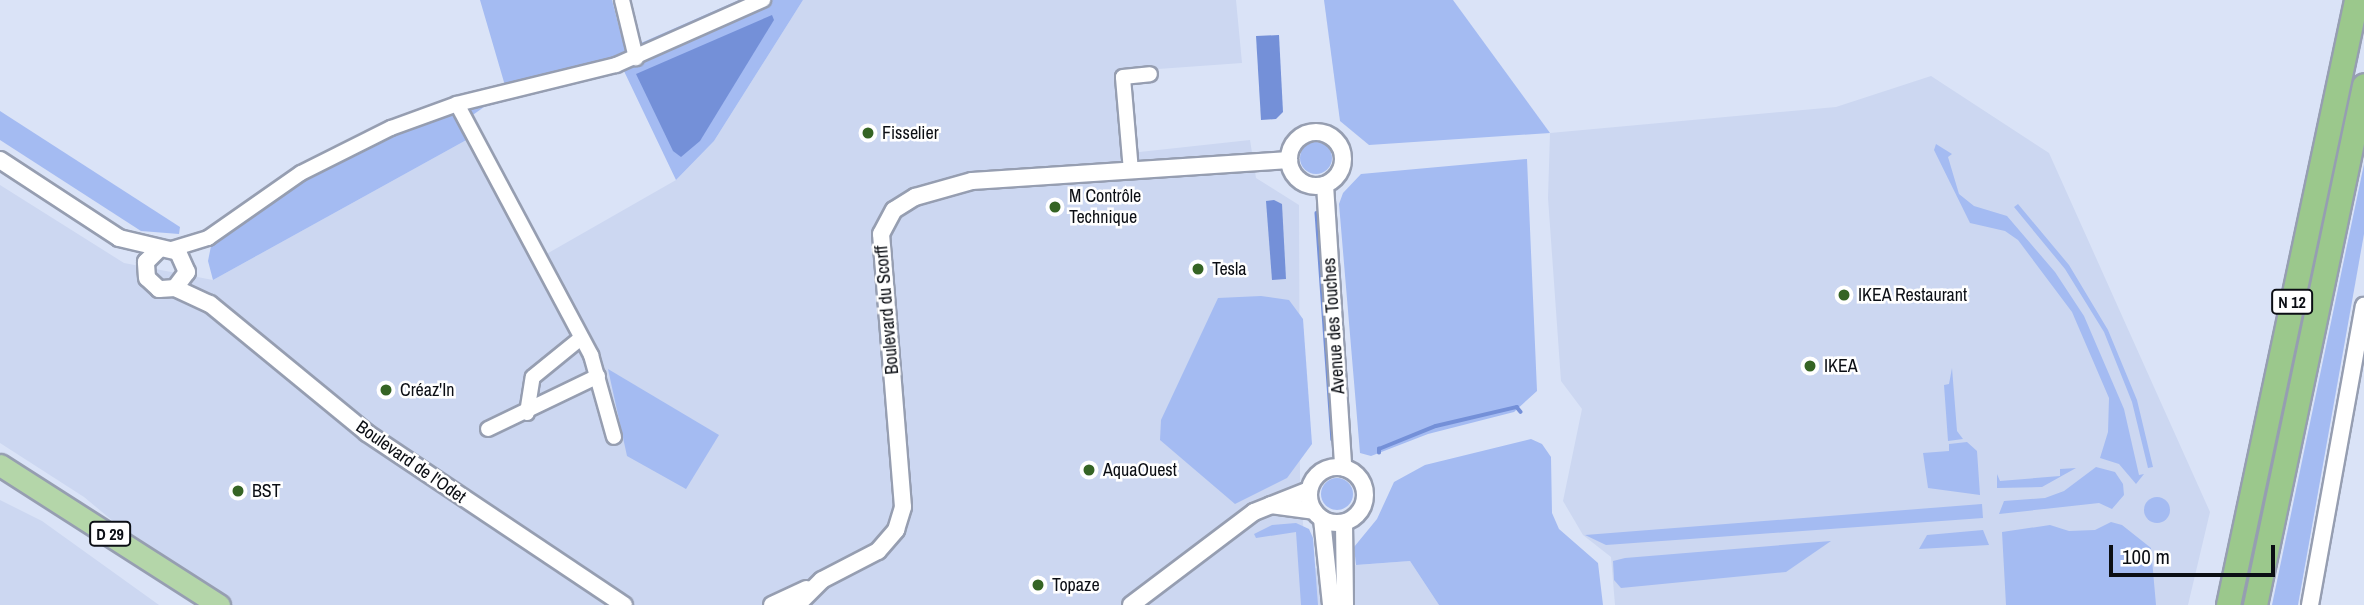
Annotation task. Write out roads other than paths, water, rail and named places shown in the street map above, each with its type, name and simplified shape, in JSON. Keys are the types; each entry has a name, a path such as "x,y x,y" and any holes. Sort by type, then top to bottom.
{"highway":[{"name":"N 12","path":"2228,605 2356,0"},
{"name":"N 12","path":"2255,605 2364,85"}],"main road":[{"name":"D 29","path":"0,465 219,605"}],"street":[{"path":"622,0 636,58"},
{"path":"175,288 208,238 301,173 391,128 457,104 636,58 763,0"},
{"path":"1131,171 1123,77 1150,74"},
{"path":"457,104 581,338 598,376 614,437"},
{"path":"1306,135 1330,136 1343,158 1338,174 1325,185 1300,181 1289,160 1293,146 1306,135"},
{"name":"Boulevard de l'Odet","path":"0,160 119,238 145,267 154,286 175,288 210,304 367,433 624,605"},
{"name":"Boulevard du Scorff","path":"772,605 804,599 878,551 896,530 903,507 881,234 894,210 915,197 972,181 1289,160"},
{"name":"Avenue des Touches","path":"1325,185 1343,467"},
{"name":"Boulevard de l'Odet","path":"119,238 165,249 187,267 210,304"},
{"path":"145,267 165,249 208,238"},
{"path":"2310,605 2364,306"},
{"path":"527,413 533,377 581,338"},
{"path":"488,429 527,413 598,376"},
{"path":"1131,605 1269,505 1309,490 1321,472 1343,467 1357,475 1366,495 1361,510 1344,523"},
{"path":"1309,490 1318,515 1331,605"},
{"path":"1269,505 1344,523"},
{"path":"1344,523 1346,605"}],"waterway":[{"path":"1317,213 1333,439"},
{"path":"1379,453 1379,449 1436,426 1517,407 1521,412"}],"place":[{"name":"Fisselier","path":"868,133"},
{"name":"M Contrôle Technique","path":"1055,207"},
{"name":"Tesla","path":"1198,269"},
{"name":"IKEA Restaurant","path":"1844,295"},
{"name":"IKEA","path":"1810,366"},
{"name":"Créaz'In","path":"386,390"},
{"name":"AquaOuest","path":"1089,470"},
{"name":"BST","path":"238,491"},
{"name":"Topaze","path":"1038,585"}]}
